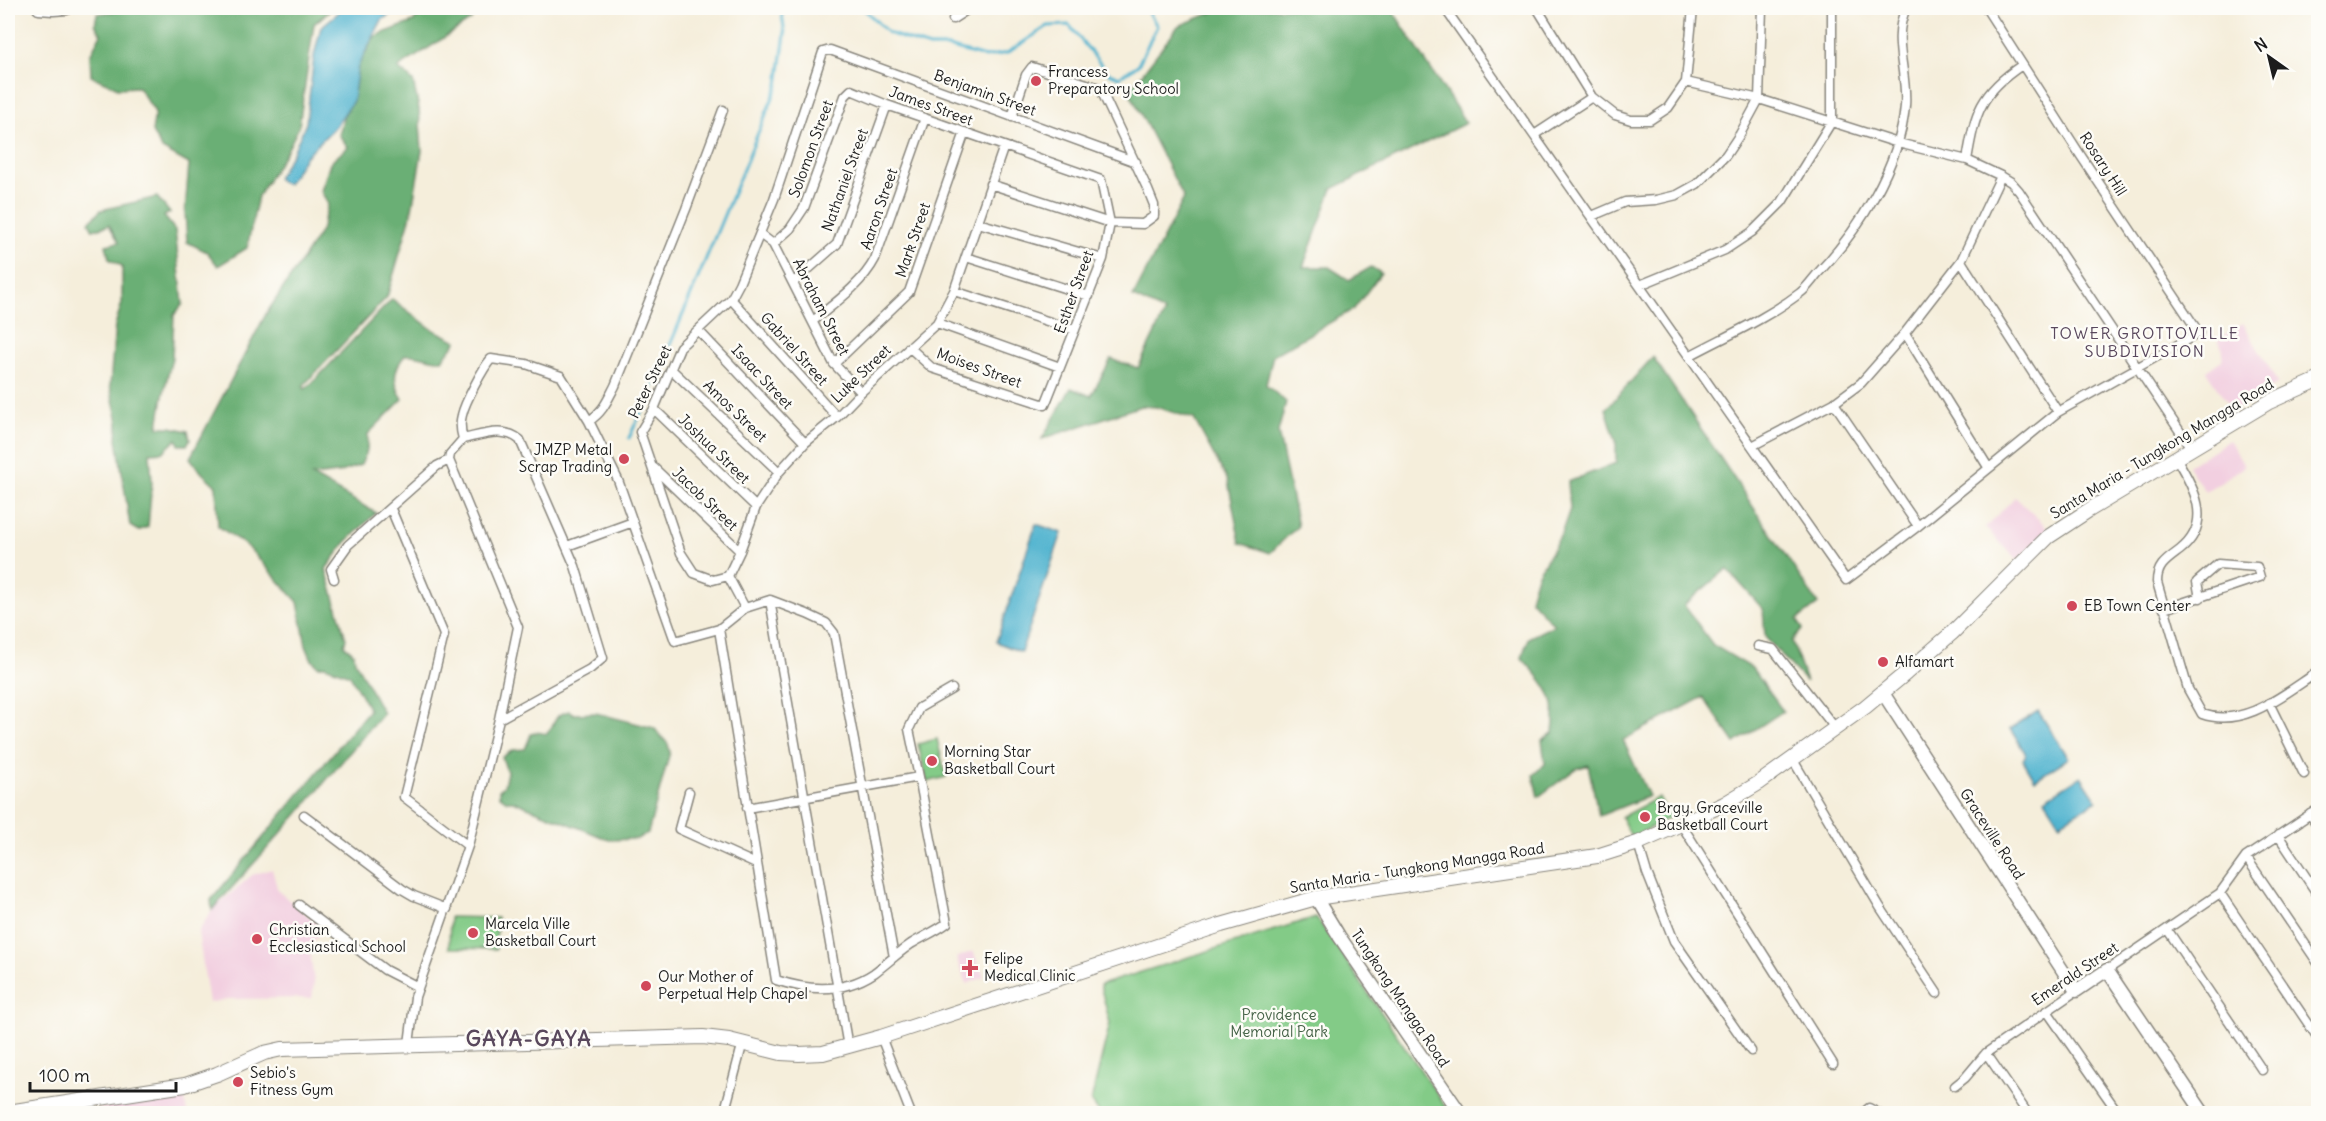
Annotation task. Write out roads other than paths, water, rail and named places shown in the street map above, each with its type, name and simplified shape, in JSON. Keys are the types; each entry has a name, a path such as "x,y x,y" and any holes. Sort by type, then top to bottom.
{"main road":[{"name":"Santa Maria - Tungkong Mangga Road","path":"8,1112 50,1109 194,1083 264,1053 282,1049 704,1037 743,1042 781,1053 823,1053 881,1037 1221,925 1316,898 1597,856 1638,843 1681,824 1724,804 1759,783 1836,729 1882,693 1952,633 2048,537 2191,448 2277,398 2319,380"}],"street":[{"path":"39,8 67,8"},
{"path":"953,19 970,8"},
{"path":"1448,8 1446,10 1846,580 1918,526 2058,412 2137,367"},
{"path":"1537,8 1592,97 1615,115 1631,120 1650,120 1668,108 1686,82 1692,8"},
{"path":"1592,216 1625,202 1656,200 1677,195 1697,184 1726,155 1759,99 1762,8"},
{"path":"1640,285 1725,250 1752,232 1782,202 1832,121 1832,8"},
{"path":"1689,356 1765,315 1801,292 1843,245 1860,221 1898,143 1905,105 1899,37 1902,16 1906,8"},
{"name":"Rosary Hill","path":"1986,8 2199,333 2137,367"},
{"name":"Benjamin Street","path":"825,51 830,50 1136,162"},
{"name":"Peter Street","path":"728,576 713,580 694,573 681,553 640,432 654,410 680,347 731,299 774,199 825,51"},
{"path":"1967,160 1974,121 1988,93 2004,77 2022,65"},
{"path":"990,184 1110,223 1143,224 1154,216 1154,205 1136,162 1100,88 1032,67 1026,75 1012,117"},
{"path":"1686,82 1759,99 1898,143 1967,160 2011,182 2191,448"},
{"name":"James Street","path":"851,90 1004,146"},
{"name":"Solomon Street","path":"773,244 790,229 804,208 845,96 851,90"},
{"path":"1534,135 1592,97"},
{"name":"Nathaniel Street","path":"794,282 837,244 887,105"},
{"path":"589,421 599,414 615,386 723,110"},
{"name":"Aaron Street","path":"813,321 841,298 870,269 925,118"},
{"name":"Mark Street","path":"834,364 909,292 965,132"},
{"name":"Luke Street","path":"728,576 756,507 779,472 805,443 837,417 937,323 954,291 1004,146"},
{"name":"Esther Street","path":"1004,146 1101,180 1110,223 1103,259 1045,405"},
{"path":"1752,446 1834,403 1861,383 1905,333 1961,261 2001,176"},
{"path":"978,223 1103,259"},
{"name":"Abraham Street","path":"760,234 773,244 834,364 861,392"},
{"path":"966,257 1089,296"},
{"path":"1961,261 2058,412"},
{"path":"954,291 1076,330"},
{"name":"Gabriel Street","path":"731,299 837,417"},
{"path":"937,323 1060,367"},
{"name":"Isaac Street","path":"698,330 805,443"},
{"path":"1905,333 1989,467"},
{"name":"Moises Street","path":"909,347 932,368 1045,405"},
{"path":"463,439 462,415 483,368 492,359 526,364 561,376 589,421 618,480 675,641 719,629 745,608 770,600 826,623 834,633 894,957"},
{"name":"Amos Street","path":"672,370 779,472"},
{"path":"1834,403 1918,526"},
{"name":"Joshua Street","path":"654,410 756,507"},
{"path":"410,1044 412,1011 418,987 468,846 499,719 518,627 449,460 450,454 463,439 504,432 520,440 567,546 603,658 590,669 499,719"},
{"path":"2176,458 2198,501 2198,522 2190,540 2161,565 2157,573 2157,582 2188,689 2202,714 2211,717 2252,713 2319,672"},
{"path":"334,579 331,569 348,545 437,466 449,460"},
{"name":"Jacob Street","path":"652,466 740,551"},
{"path":"391,509 444,635 404,797 468,846"},
{"path":"567,546 633,522"},
{"path":"2164,609 2200,598 2260,578 2257,567 2218,564 2197,582 2200,598"},
{"path":"728,576 745,608"},
{"path":"770,600 848,1047"},
{"path":"719,629 776,980 811,989 838,988 855,983 871,974 912,943 932,934 947,923 909,729 919,708 952,689"},
{"path":"1758,646 1773,649 1836,729"},
{"name":"Graceville Road","path":"1882,693 2076,991"},
{"path":"2269,703 2304,774"},
{"path":"1793,760 1880,907 1937,993"},
{"path":"747,808 919,777"},
{"path":"689,792 679,829 756,864"},
{"path":"2319,809 2246,857 2319,963"},
{"path":"2310,814 2319,826"},
{"path":"304,815 402,889 447,909"},
{"path":"1681,824 1833,1064"},
{"path":"2278,836 2319,895"},
{"path":"1638,843 1647,873 1674,941 1751,1051"},
{"name":"Emerald Street","path":"1955,1086 1965,1078 1986,1053 2220,892 2246,857"},
{"path":"2220,892 2319,1038"},
{"name":"Tungkong Mangga Road","path":"1316,898 1339,936 1461,1113"},
{"path":"299,905 384,970 418,987"},
{"path":"2167,929 2262,1070"},
{"path":"2107,970 2204,1113"},
{"path":"2048,1011 2119,1113"},
{"path":"881,1037 911,1113"},
{"path":"724,1113 743,1042"},
{"path":"1986,1053 2028,1113"},
{"path":"1862,1113 1869,1108 1880,1113"}],"water":[{"path":"344,8 399,8 382,20 358,66 353,101 335,127 305,157 288,184 283,183 277,178 293,152 306,123 314,56 321,27"},
{"path":"1036,524 1062,533 1021,652 996,642"},
{"path":"2038,711 2069,758 2035,780 2023,760 2026,754 2010,729"},
{"path":"2081,776 2097,800 2060,823 2045,799"}],"waterway":[{"path":"629,438 654,384 778,85 785,34 781,8"},
{"path":"863,8 888,33 929,47 948,47 985,57 1007,53 1048,26 1069,25 1107,72 1119,77 1138,65 1157,26 1148,11 1151,8"}],"place":[{"name":"Francess Preparatory School","path":"1036,81"},
{"name":"JMZP Metal Scrap Trading","path":"624,459"},
{"name":"EB Town Center","path":"2072,606"},
{"name":"Alfamart","path":"1883,662"},
{"name":"Morning Star Basketball Court","path":"932,761"},
{"name":"Brgy. Graceville Basketball Court","path":"1645,817"},
{"name":"Marcela Ville Basketball Court","path":"473,933"},
{"name":"Christian Ecclesiastical School","path":"257,939"},
{"name":"Felipe Medical Clinic","path":"970,968"},
{"name":"Our Mother of Perpetual Help Chapel","path":"646,986"},
{"name":"Sebio's Fitness Gym","path":"238,1082"}],"district":[{"name":"TOWER GROTTOVILLE SUBDIVISION","path":"2145,342"},
{"name":"GAYA-GAYA","path":"529,1039"}],"park label":[{"name":"Providence Memorial Park","path":"1279,1024"}]}
